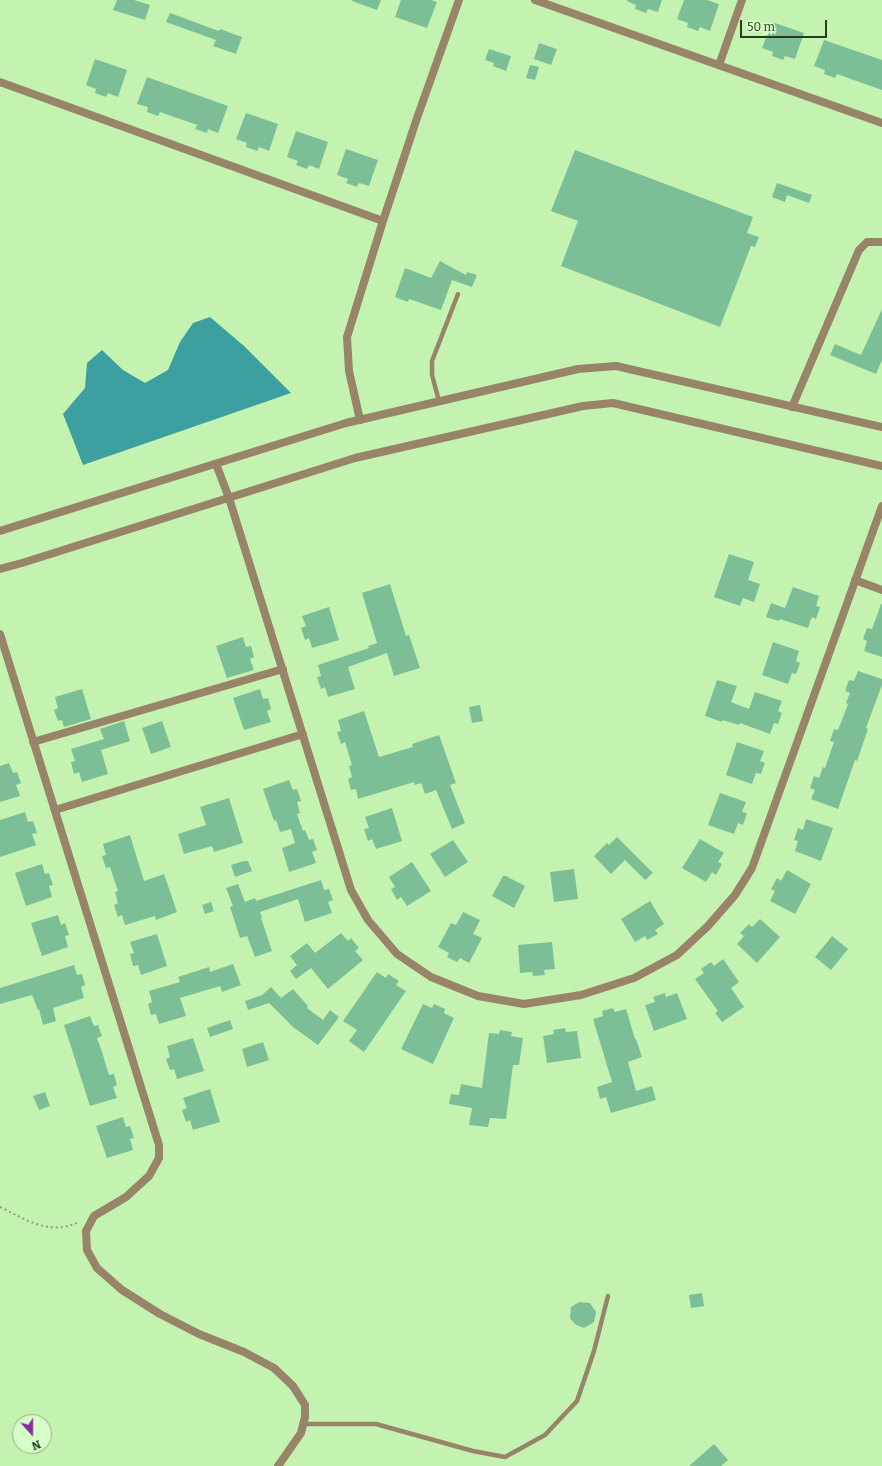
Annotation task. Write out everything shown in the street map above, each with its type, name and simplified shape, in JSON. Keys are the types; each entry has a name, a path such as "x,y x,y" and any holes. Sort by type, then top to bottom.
{"street":[{"path":"360,420 349,371 347,337 417,118 459,0"},
{"path":"535,0 882,123"},
{"path":"719,65 742,0"},
{"path":"0,82 383,221"},
{"path":"792,407 859,250 867,242 882,242"},
{"path":"0,531 339,425 578,369 616,366 882,427"},
{"path":"0,569 355,458 583,406 613,403 882,466"},
{"path":"216,464 229,498 352,890 368,920 397,954 431,977 478,996 524,1004 581,995 634,978 678,955 708,926 735,895 752,868 882,506"},
{"path":"855,580 882,590"},
{"path":"0,634 159,1145 159,1158 149,1176 126,1197 94,1216 86,1231 87,1250 97,1268 122,1290 160,1314 199,1334 244,1352 274,1368 293,1386 305,1405 303,1424 301,1433 278,1466"},
{"path":"34,742 283,669"},
{"path":"55,810 303,734"}],"lane":[{"path":"439,401 432,375 432,361 458,294"},
{"path":"303,1424 376,1424 473,1451 505,1457 545,1435 577,1401 594,1351 608,1296"}],"path":[{"path":"0,1207 38,1226 60,1228 73,1225 94,1216"}],"water":[{"path":"210,317 244,346 291,393 83,465 63,414 85,388 87,363 102,350 123,370 145,383 168,370 180,342 193,323"}],"building":[{"path":"117,0 134,0 150,5 145,20 113,10"},
{"path":"352,0 381,0 377,10"},
{"path":"401,0 431,0 437,2 427,28 395,17"},
{"path":"627,0 662,0 658,12 648,9 646,13 635,9 636,5"},
{"path":"684,0 707,0 719,4 710,31 700,27 698,31 687,27 688,23 677,19"},
{"path":"170,13 219,31 220,29 242,37 236,54 213,46 216,40 166,22"},
{"path":"772,22 804,33 795,59 785,56 783,60 772,56 773,52 762,48"},
{"path":"824,40 882,60 882,90 837,74 835,78 824,74 825,70 814,66"},
{"path":"539,43 557,49 551,65 534,59"},
{"path":"489,49 511,56 506,71 493,66 494,63 485,60"},
{"path":"95,59 127,70 118,97 108,93 106,97 95,93 96,89 86,85"},
{"path":"530,65 539,67 535,80 526,78"},
{"path":"147,77 228,106 218,133 208,129 207,133 195,129 197,125 160,112 158,116 147,112 148,107 137,104"},
{"path":"246,113 278,124 269,151 259,147 257,151 246,147 247,143 236,139"},
{"path":"296,131 328,142 319,169 309,165 307,169 296,165 298,161 287,157"},
{"path":"346,149 378,160 369,186 359,183 357,187 346,183 348,179 337,175"},
{"path":"575,150 753,217 747,233 759,237 755,247 751,246 720,327 561,266 578,221 551,211"},
{"path":"777,183 812,195 809,203 787,195 785,202 772,197"},
{"path":"440,261 466,275 467,272 477,275 472,287 452,280 441,310 409,299 408,302 395,297 405,268 431,278"},
{"path":"882,309 882,360 876,374 830,355 835,344 861,355"},
{"path":"729,554 754,562 748,580 760,584 754,602 743,598 740,606 714,597"},
{"path":"390,584 406,636 409,635 420,668 394,676 387,653 348,667 355,689 328,697 325,687 321,689 317,677 321,676 318,665 369,648 368,646 377,643 362,593"},
{"path":"793,587 819,596 816,606 820,607 816,619 812,617 808,628 780,619 779,621 766,617 771,603 785,608"},
{"path":"881,604 882,657 864,651 867,641 863,639 867,628 872,629"},
{"path":"329,607 339,640 312,648 309,638 305,640 301,628 306,626 302,616"},
{"path":"243,637 246,647 251,646 254,657 250,659 254,670 227,678 216,646"},
{"path":"773,642 799,651 796,661 800,663 796,674 792,673 788,684 762,675"},
{"path":"858,671 882,679 882,685 866,728 868,729 857,761 855,760 838,809 811,799 815,790 810,788 814,776 819,778 823,767 825,768 834,742 830,741 834,729 838,730 848,704 846,703 850,693 845,691 849,680 854,681"},
{"path":"717,680 737,686 731,702 749,709 755,692 782,701 778,711 782,713 778,724 774,723 770,734 740,723 739,725 722,720 722,722 705,716"},
{"path":"82,689 91,719 64,727 62,720 58,721 54,710 58,708 55,697"},
{"path":"260,689 263,699 268,698 271,709 267,711 271,722 244,730 233,698"},
{"path":"480,705 483,721 472,723 469,707"},
{"path":"364,711 379,757 413,747 412,744 439,735 456,783 450,785 465,823 452,829 436,790 425,794 421,783 415,785 414,782 358,799 356,789 351,790 348,779 352,777 349,766 352,765 345,742 341,744 337,732 341,731 338,720"},
{"path":"124,721 130,741 101,750 108,774 82,782 79,772 74,774 71,762 75,761 71,749 104,739 100,729"},
{"path":"162,721 171,747 151,754 142,728"},
{"path":"737,742 764,751 760,761 765,763 761,774 756,773 752,784 726,775"},
{"path":"9,763 13,773 17,772 21,783 16,785 20,796 0,802 0,766"},
{"path":"289,780 293,790 297,789 301,801 297,802 300,813 297,814 303,831 305,830 309,840 313,839 317,850 312,852 316,863 289,872 282,848 295,843 291,829 280,832 276,820 274,821 263,789"},
{"path":"720,793 746,802 742,812 747,813 743,825 738,823 734,834 708,825"},
{"path":"229,798 243,843 214,852 212,846 184,854 178,834 206,825 200,807"},
{"path":"392,808 402,841 376,849 372,839 368,841 364,829 369,828 365,817"},
{"path":"25,812 28,822 33,821 37,833 32,834 36,845 0,857 0,820"},
{"path":"806,819 833,828 821,861 795,851 798,841 794,840 798,828 803,830"},
{"path":"130,835 144,881 164,874 177,912 156,920 155,916 125,925 122,915 118,917 114,905 118,903 115,892 118,891 110,867 106,868 102,856 106,855 103,844"},
{"path":"617,837 653,873 645,880 625,860 611,874 594,856 607,843 609,845"},
{"path":"700,839 724,853 718,862 722,864 716,875 712,872 706,882 682,868"},
{"path":"453,840 468,862 445,877 430,854"},
{"path":"248,861 252,871 235,877 231,865"},
{"path":"412,862 431,891 407,906 401,897 397,900 391,889 395,887 389,877"},
{"path":"42,864 45,874 49,873 53,885 49,886 52,897 26,906 15,873"},
{"path":"574,869 578,899 554,902 550,872"},
{"path":"787,870 811,884 795,914 770,901 775,891 771,889 777,878 781,881"},
{"path":"503,876 506,876 525,886 514,908 492,896"},
{"path":"321,880 324,890 329,889 333,900 328,902 332,913 305,922 298,899 260,912 272,951 255,957 247,936 240,938 230,907 233,906 226,888 238,884 245,902 255,898 256,901"},
{"path":"650,901 664,924 655,930 658,934 647,940 645,936 635,942 621,919"},
{"path":"211,902 214,911 205,914 202,905"},
{"path":"463,912 480,920 473,934 482,938 469,963 460,958 457,962 447,957 449,953 438,947 451,923 456,925"},
{"path":"58,915 61,925 65,923 69,935 65,936 68,947 42,956 31,923"},
{"path":"760,919 780,937 757,963 737,944 744,936 740,933 749,924 752,927"},
{"path":"341,933 348,941 351,938 359,948 355,951 363,960 328,989 311,968 296,979 290,971 297,965 290,956 307,943 315,953"},
{"path":"157,934 167,966 141,975 138,965 133,966 130,954 134,953 130,942"},
{"path":"832,936 848,949 831,970 815,957"},
{"path":"552,942 555,969 544,970 545,975 533,976 532,972 520,973 518,945"},
{"path":"723,959 739,982 731,988 744,1007 722,1022 715,1013 718,1011 695,979 704,973 701,969 711,962 714,966"},
{"path":"233,964 241,985 222,992 220,986 180,998 186,1016 159,1024 156,1014 151,1015 148,1004 152,1002 149,991 180,982 178,977 209,967 210,972"},
{"path":"74,965 77,975 82,974 85,985 81,987 84,998 53,1008 56,1021 43,1025 39,1009 38,1010 32,995 0,1004 0,988"},
{"path":"377,972 386,978 388,974 399,981 396,985 406,991 364,1052 349,1041 357,1030 343,1021"},
{"path":"271,987 281,998 293,989 308,1006 307,1008 323,1020 330,1010 339,1017 318,1045 293,1027 269,1003 248,1010 245,1001 262,995"},
{"path":"665,993 666,997 677,993 687,1019 654,1031 645,1005 655,1002 653,997"},
{"path":"423,1004 432,1008 434,1004 445,1009 444,1013 454,1018 433,1064 401,1049"},
{"path":"613,1008 615,1012 626,1009 642,1057 628,1062 636,1091 652,1086 656,1100 611,1113 606,1097 600,1099 597,1087 612,1082 593,1019 603,1016 602,1011"},
{"path":"90,1016 94,1026 98,1025 102,1036 97,1038 109,1075 114,1074 117,1085 113,1087 117,1098 90,1106 64,1025"},
{"path":"230,1020 233,1029 210,1037 207,1028"},
{"path":"565,1028 566,1032 577,1031 581,1058 547,1063 543,1036 554,1034 553,1030"},
{"path":"500,1030 512,1032 511,1036 523,1038 519,1065 513,1065 506,1119 490,1118 488,1127 469,1125 472,1108 449,1104 451,1094 459,1095 461,1084 482,1088 489,1033 499,1034"},
{"path":"193,1038 204,1071 177,1079 174,1069 170,1070 166,1059 170,1057 167,1046"},
{"path":"263,1042 269,1060 247,1067 242,1049"},
{"path":"210,1089 220,1122 193,1130 190,1120 186,1122 182,1110 187,1108 183,1098"},
{"path":"45,1092 50,1106 39,1110 33,1096"},
{"path":"123,1117 126,1127 130,1126 134,1138 130,1139 133,1150 107,1158 96,1126"},
{"path":"702,1293 704,1306 691,1308 689,1295"},
{"path":"579,1302 590,1303 596,1312 594,1322 584,1328 576,1325 570,1318 571,1307"},
{"path":"714,1444 728,1460 721,1466 689,1466"}]}
